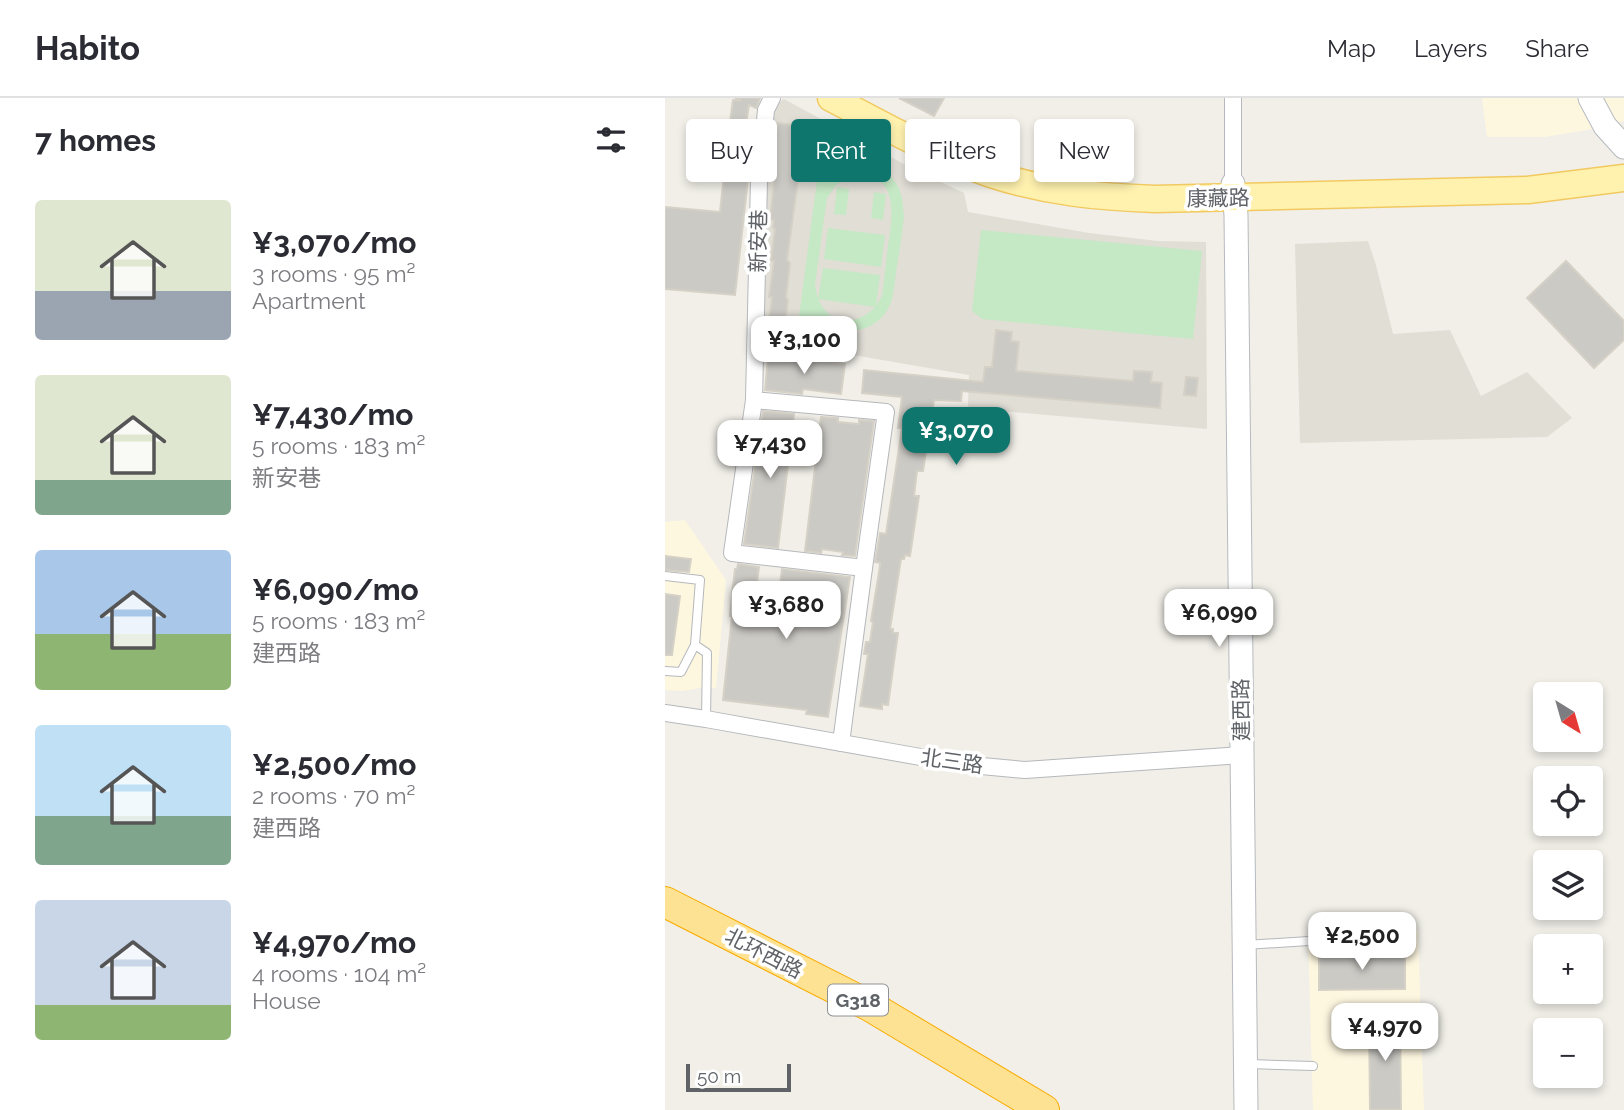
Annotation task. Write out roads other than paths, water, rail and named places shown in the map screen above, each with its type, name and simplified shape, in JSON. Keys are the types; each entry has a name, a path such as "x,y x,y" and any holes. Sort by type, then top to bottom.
{"highway":[{"name":"北环西路","path":"665,902 870,1006 1044,1110"},
{"name":"北环西路","path":"665,922 867,1019 1012,1110"}],"main road":[{"name":"康藏路","path":"831,98 933,150 991,174 1049,190 1110,198 1155,199 1233,191 1540,176 1624,164"},
{"name":"康藏路","path":"861,98 936,137 1047,172 1100,182 1233,191 1528,190 1624,178"}],"street":[{"name":"新安巷","path":"772,98 766,110 759,180 754,400 732,553 864,568"},
{"path":"1233,98 1233,191"},
{"path":"1590,98 1605,126 1624,147"},
{"name":"建西路","path":"1233,191 1246,1110"},
{"path":"754,400 886,412 841,743"},
{"name":"北三路","path":"665,713 960,764 1025,770 1242,755"}],"lane":[{"path":"665,576 700,580 695,645 681,672 665,671"},
{"path":"695,645 706,653 706,719"},
{"path":"1244,945 1309,941"},
{"path":"1246,1064 1313,1066"}]}
